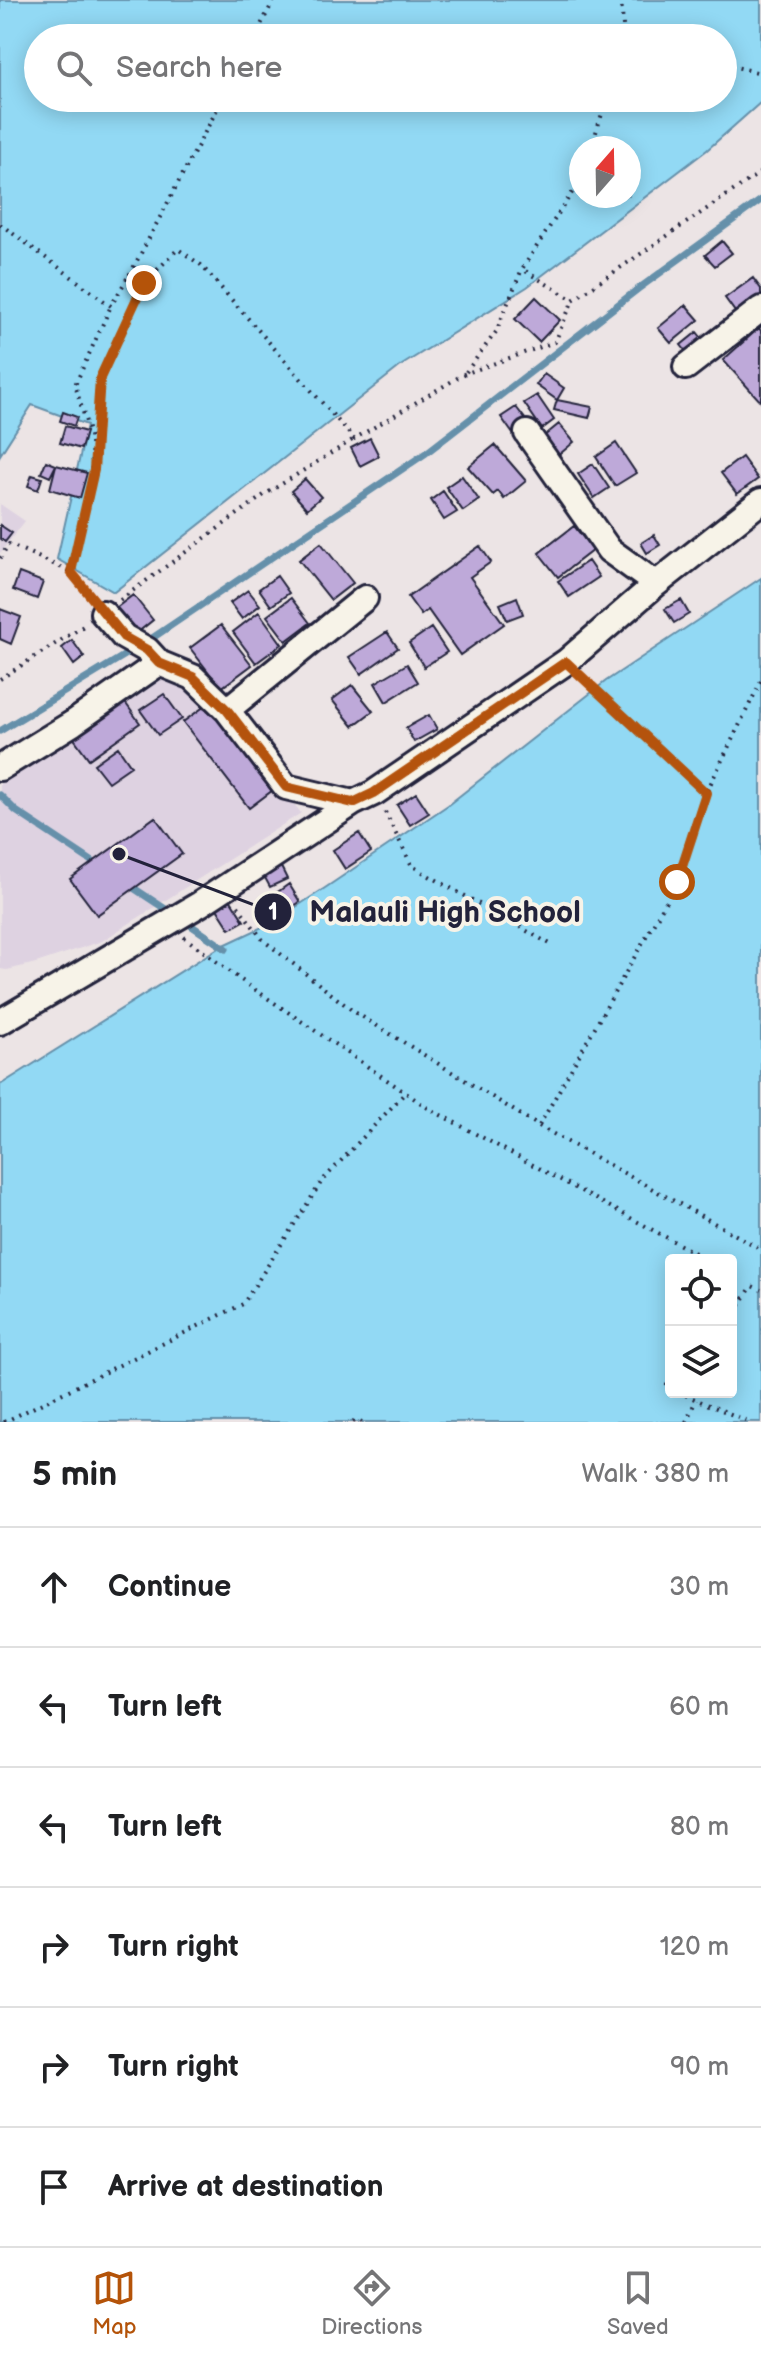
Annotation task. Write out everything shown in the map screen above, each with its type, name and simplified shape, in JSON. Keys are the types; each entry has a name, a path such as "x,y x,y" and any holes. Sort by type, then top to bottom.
{"street":[{"path":"686,367 761,309"},
{"path":"527,433 609,550 656,584"},
{"path":"0,1022 225,889 566,662 656,584 761,501"},
{"path":"227,710 365,598"},
{"path":"103,613 124,637 153,657 193,677 227,710 286,787 364,798"},
{"path":"0,768 73,723 153,657"}],"path":[{"path":"261,24 274,0"},
{"path":"621,0 623,24"},
{"path":"737,67 761,73"},
{"path":"92,480 91,439 75,385 111,306 216,112"},
{"path":"595,136 603,112"},
{"path":"0,679 103,613 264,495 354,439 464,374 555,342 573,300 761,172"},
{"path":"464,374 496,332 522,269 569,197"},
{"path":"0,224 111,306"},
{"path":"71,572 92,480 100,378 144,283 178,249 201,265 354,439"},
{"path":"522,269 573,300"},
{"path":"130,274 144,283"},
{"path":"0,558 9,544 71,572 103,613"},
{"path":"566,662 706,793"},
{"path":"539,1126 677,882 706,793 761,681"},
{"path":"364,798 397,833 412,866 550,944"},
{"path":"225,889 263,940 353,1011 539,1126 761,1249"},
{"path":"170,922 241,980 428,1108 697,1254"},
{"path":"4,1422 243,1304 322,1181 405,1093"},
{"path":"737,1310 752,1286 761,1290"},
{"path":"692,1398 750,1422"},
{"path":"686,1422 696,1400"},
{"path":"353,1422 362,1422"}],"shaded area":[{"path":"0,504 25,521 0,553"},
{"path":"165,667 214,702 301,813 102,941 36,963 0,969 0,779"}],"water":[{"path":"0,0 761,0 761,102 707,150 641,200 641,136 569,136 569,208 631,208 527,287 402,365 114,592 57,559 87,425 32,405 0,455"},
{"path":"761,578 761,1422 0,1422 0,1085 220,947 273,922 448,805 606,681"}],"building":[{"path":"722,241 732,253 715,266 705,255"},
{"path":"753,278 761,289 761,299 738,316 725,298"},
{"path":"536,297 560,320 539,342 515,319"},
{"path":"686,305 699,320 671,343 658,328"},
{"path":"759,328 761,331 761,402 723,360"},
{"path":"697,332 705,342 689,355 681,345"},
{"path":"544,374 564,388 557,400 536,385"},
{"path":"537,395 554,420 542,429 524,403"},
{"path":"557,400 592,407 589,418 554,410"},
{"path":"516,407 529,424 513,434 501,417"},
{"path":"63,412 77,417 74,426 60,421"},
{"path":"559,424 574,442 554,459 538,441"},
{"path":"65,426 86,432 81,449 60,443"},
{"path":"370,438 379,456 360,466 351,448"},
{"path":"616,443 636,473 615,486 596,457"},
{"path":"495,445 526,481 504,499 498,491 493,495 468,467"},
{"path":"742,457 758,479 737,494 721,473"},
{"path":"46,461 56,465 50,477 41,473"},
{"path":"593,464 609,488 594,498 578,474"},
{"path":"56,465 87,473 80,498 50,489"},
{"path":"32,475 42,478 38,490 28,486"},
{"path":"462,476 479,500 463,511 446,487"},
{"path":"305,479 321,497 307,509 291,491"},
{"path":"443,491 457,512 444,520 431,500"},
{"path":"0,525 12,533 5,542 0,538"},
{"path":"574,526 593,550 558,577 539,553"},
{"path":"654,535 660,545 647,553 641,543"},
{"path":"321,543 353,583 331,600 299,560"},
{"path":"480,546 491,562 470,577 504,624 460,655 428,610 421,615 408,597"},
{"path":"588,561 599,577 569,597 558,581"},
{"path":"19,573 43,582 37,599 13,590"},
{"path":"277,576 289,593 271,606 259,589"},
{"path":"248,590 260,605 242,619 230,603"},
{"path":"133,595 153,620 132,637 112,611"},
{"path":"517,597 523,614 507,620 500,604"},
{"path":"291,598 310,623 286,641 267,616"},
{"path":"681,600 689,614 674,623 665,609"},
{"path":"0,609 21,617 11,644 0,639"},
{"path":"259,612 282,644 256,663 233,632"},
{"path":"221,625 252,665 221,688 190,648"},
{"path":"431,628 447,652 424,667 409,643"},
{"path":"387,632 398,648 361,674 349,657"},
{"path":"72,640 84,657 74,665 62,648"},
{"path":"407,664 418,682 386,702 375,683"},
{"path":"352,685 373,711 353,726 332,700"},
{"path":"164,694 182,719 158,735 140,710"},
{"path":"121,697 140,723 89,759 70,733"},
{"path":"212,701 277,787 249,808 183,722"},
{"path":"429,715 437,729 414,742 406,728"},
{"path":"118,747 131,766 108,782 94,764"},
{"path":"416,793 429,813 410,825 397,805"},
{"path":"155,817 182,854 97,915 70,879"},
{"path":"359,833 371,852 345,869 333,850"},
{"path":"281,867 287,879 270,887 264,876"},
{"path":"289,884 300,902 286,911 275,894"},
{"path":"230,899 244,921 230,929 216,907"}],"waterway":[{"path":"145,643 426,453 638,289 761,200"},
{"path":"0,731 135,649"},
{"path":"0,795 16,811 99,866"},
{"path":"126,883 173,914"},
{"path":"183,920 226,949"}],"place":[{"name":"Malauli High School","path":"119,854"}],"route":[{"path":"144,283 100,378 94,470 71,572 124,637 147,650 159,663 193,677 227,710 286,787 353,803 374,793 566,662 706,793 677,882"}]}
